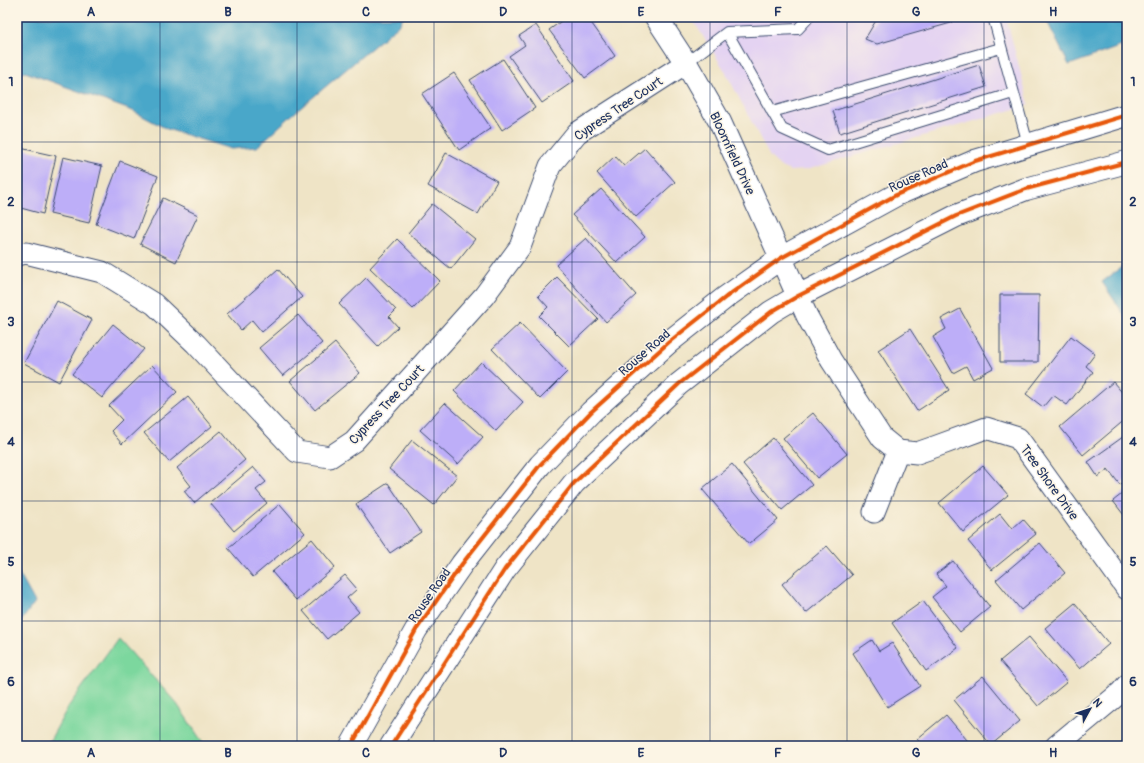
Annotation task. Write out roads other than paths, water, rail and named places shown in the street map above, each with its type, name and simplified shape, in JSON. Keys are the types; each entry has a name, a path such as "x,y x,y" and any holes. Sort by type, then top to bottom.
{"street":[{"name":"Bloomfield Drive","path":"656,17 686,62 720,122 798,296"},
{"name":"Cypress Tree Court","path":"17,255 26,253 102,272 154,304 196,344 297,452 330,457 354,441 484,296 520,247 550,166 577,133 686,62"},
{"name":"Rouse Road","path":"351,746 416,630 462,564 540,465 591,412 669,342 726,297 781,258 896,194 975,161 1127,115"},
{"path":"391,746 505,569 574,483 679,384 771,312 798,296 956,216 1026,189 1127,162"},
{"path":"798,296 831,360 882,438 898,451 874,512"},
{"name":"Tree Shore Drive","path":"898,451 917,452 986,428 1018,438 1127,589"},
{"path":"1056,746 1121,692 1127,685"}],"lane":[{"path":"686,62 727,32 798,29 809,17"},
{"path":"993,17 1028,144"},
{"path":"727,32 782,129 828,150 1013,93"},
{"path":"772,112 1001,48"}],"water":[{"path":"17,17 403,17 400,24 292,115 257,147 231,149 167,129 133,111 17,69"},
{"path":"1045,17 1127,17 1127,44 1069,65"},
{"path":"1127,263 1127,319 1102,282"},
{"path":"17,570 35,602 17,627"}]}
